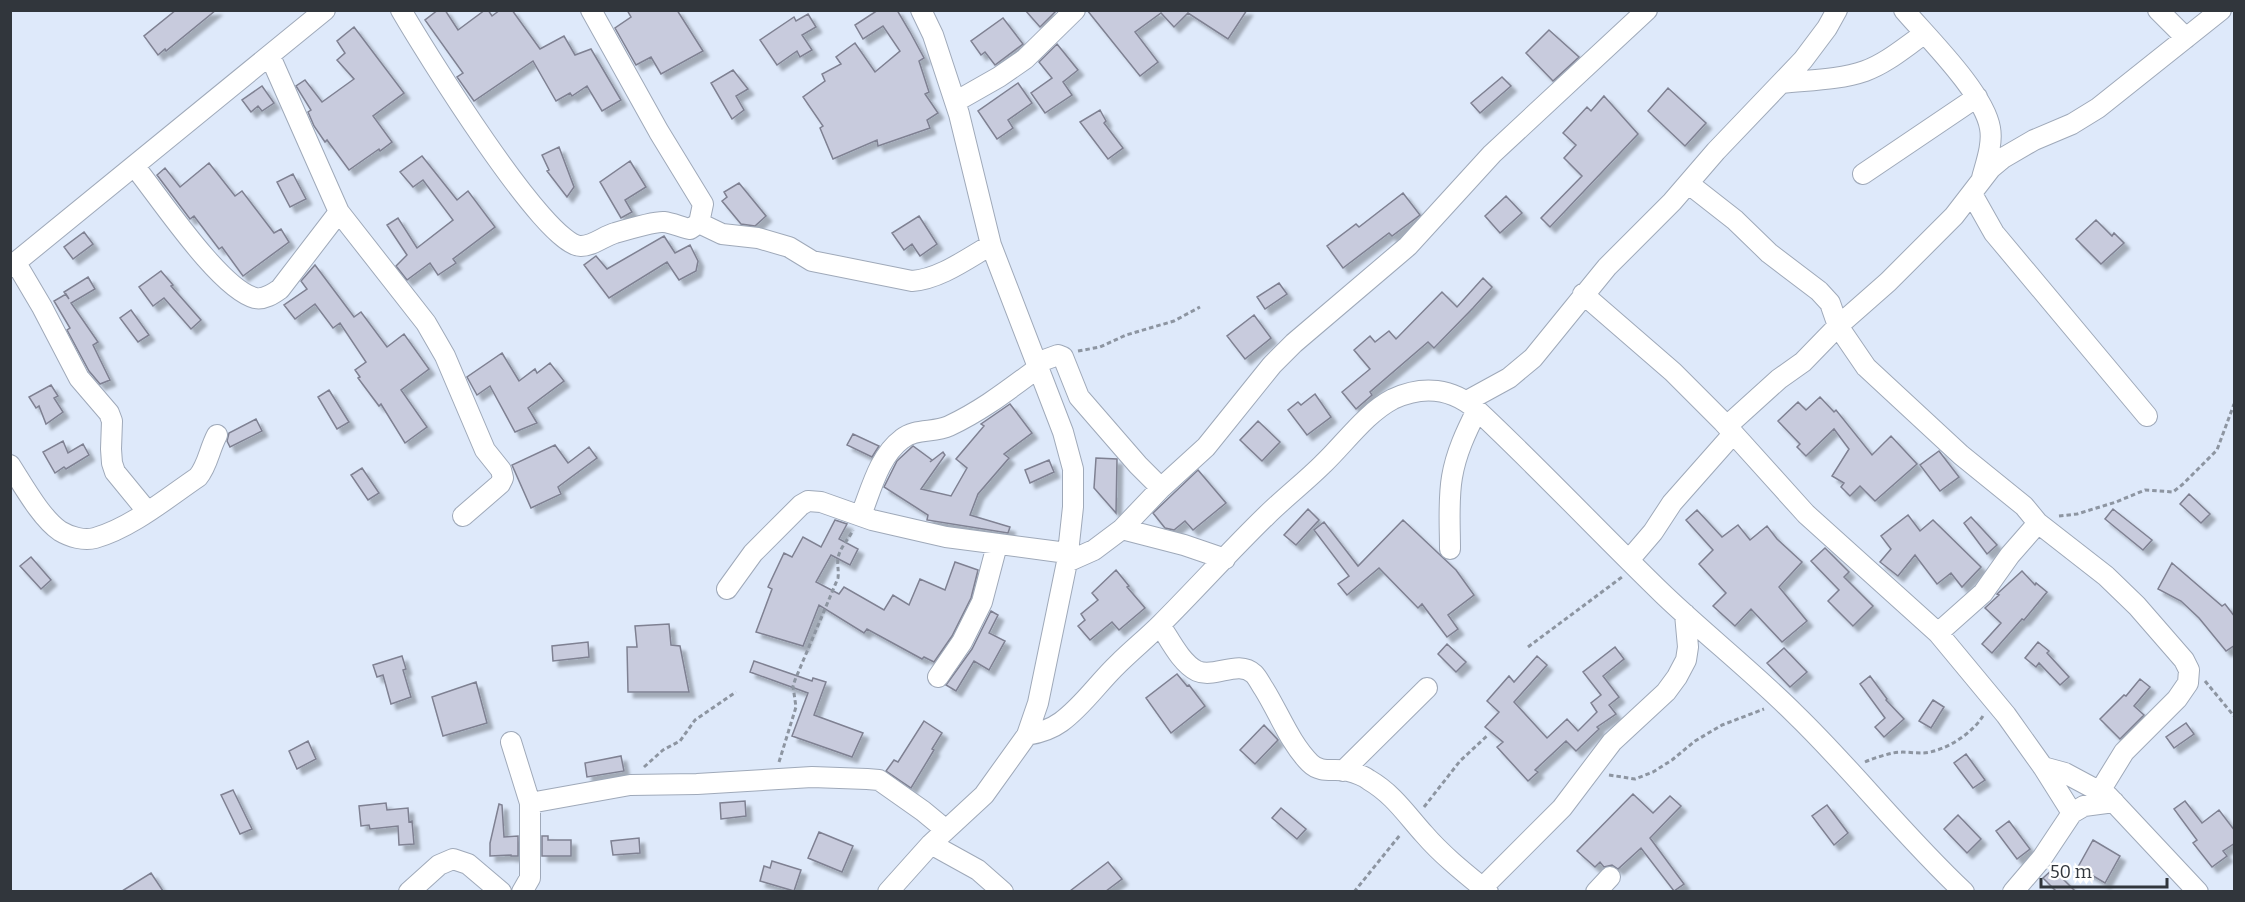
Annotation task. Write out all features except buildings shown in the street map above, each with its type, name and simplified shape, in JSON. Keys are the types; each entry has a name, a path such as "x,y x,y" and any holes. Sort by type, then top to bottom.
{"street":[{"path":"147,511 115,472 112,463 112,422 109,414 79,378 42,307 13,265 325,10"},
{"path":"401,10 440,74 525,196 560,235 574,245 581,246 615,233 657,222 667,222 677,227 690,229 699,223 703,204 659,132 591,10"},
{"path":"888,891 931,844 984,795 1027,735 1038,703 1067,558 1073,507 1073,469 1063,432 992,245 955,102 933,35 921,10"},
{"path":"955,102 1025,59 1075,10"},
{"path":"728,589 753,553 801,505 808,501 821,501 872,520 946,537 1067,558 1094,550 1122,529 1161,488 1206,447 1253,392 1272,365 1294,343 1408,246 1492,154 1647,10"},
{"path":"1450,549 1449,512 1452,477 1472,406 1533,358 1607,267 1689,184 1716,151 1782,83 1821,36 1837,10"},
{"path":"1904,10 1985,108 1991,130 1989,152 1977,187 1994,232 2147,416"},
{"path":"2158,10 2186,38"},
{"path":"1632,564 1672,502 1730,430 1779,380 1803,362 1954,216 1991,168 2003,158 2098,108 2221,10"},
{"path":"1782,83 1844,76 1864,71 1885,62 1924,34"},
{"path":"270,56 339,213 426,323 444,356 485,450 501,470 503,478 501,484 463,516"},
{"path":"1863,174 1977,97"},
{"path":"135,167 208,261 239,291 256,299 270,297 280,289 339,213"},
{"path":"1689,184 1735,220 1769,254 1819,291 1830,303 1838,326 1866,367 1961,455 2019,501 2034,518 2106,576 2174,646 2189,670 2188,683 2177,699 2124,752 2107,797 2072,813 2042,858 2013,891"},
{"path":"699,223 722,234 758,238 789,247 812,261 912,281 934,276 992,245"},
{"path":"1583,294 1673,372 1730,430 1814,522 1938,633 2006,715 2072,813"},
{"path":"860,515 878,472 891,449 902,438 916,431 924,432 945,427 980,411 1037,366 1058,355 1063,357 1079,397 1161,488"},
{"path":"1027,735 1046,731 1061,722 1083,702 1116,665 1160,626 1266,516 1376,411 1391,400 1409,393 1424,390 1444,391 1472,406 1685,615 1781,700 1848,768 1896,824 1964,891"},
{"path":"10,465 40,510 59,531 72,537 94,538 122,527 198,477 206,468 209,450 217,435"},
{"path":"1938,633 1983,593 2034,518"},
{"path":"1122,529 1184,545 1225,559"},
{"path":"938,677 962,642 982,602 997,545"},
{"path":"1160,626 1185,661 1196,670 1208,674 1244,669 1254,675 1276,708 1298,748 1311,764 1323,771 1343,771 1368,779 1400,804 1441,851 1486,889 1562,808 1612,742 1666,692 1677,677 1686,660 1688,647 1685,615"},
{"path":"1343,771 1427,688"},
{"path":"511,742 530,803 530,878 522,891"},
{"path":"2043,767 2065,773 2107,797 2198,891"},
{"path":"530,803 630,785 812,777 879,780 946,830"},
{"path":"931,844 978,870 1003,891"},
{"path":"409,891 439,865 453,859 468,864 501,891"},
{"path":"1596,891 1610,877"}],"path":[{"path":"1063,357 1073,352 1100,347 1126,335 1174,321 1200,307"},
{"path":"2034,518 2042,511 2063,517 2116,502 2145,490 2173,492 2217,450 2235,404"},
{"path":"773,780 796,707 793,686 838,578 837,560 840,552 860,515"},
{"path":"1527,647 1605,592 1632,564"},
{"path":"2189,670 2208,685 2235,716"},
{"path":"630,785 652,759 680,741 695,720 736,692"},
{"path":"1848,768 1893,753 1910,751 1922,753 1938,749 1964,737 1975,728 1991,699"},
{"path":"1591,769 1635,779 1672,760 1695,741 1722,725 1756,713 1781,700"},
{"path":"1354,891 1431,799 1443,780 1488,735"}]}
